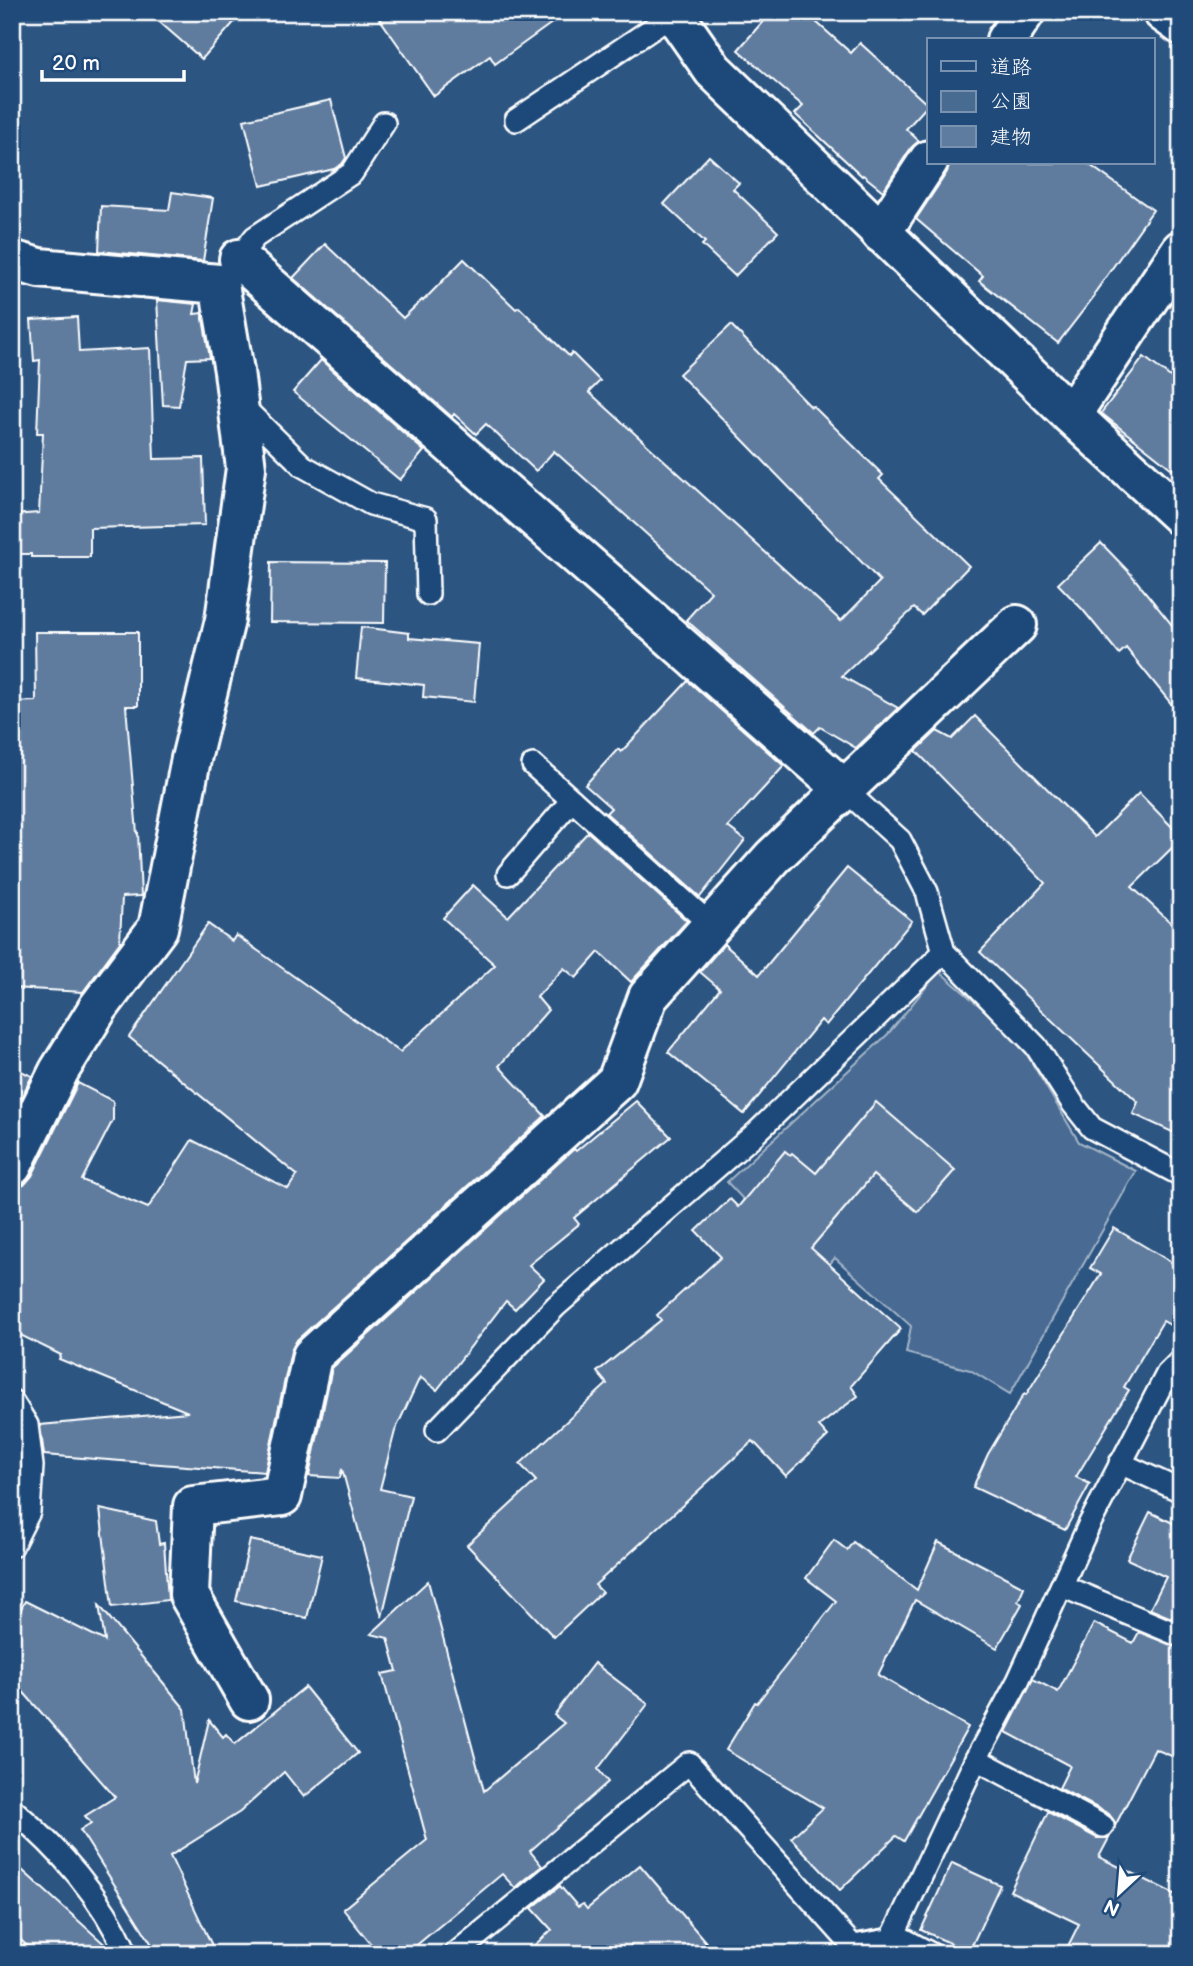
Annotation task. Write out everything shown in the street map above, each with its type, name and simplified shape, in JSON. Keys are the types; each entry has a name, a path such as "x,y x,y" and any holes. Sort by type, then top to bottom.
{"street":[{"path":"1007,38 1025,12"},
{"path":"1163,12 1181,25"},
{"path":"676,13 713,70 1071,415 1181,516"},
{"path":"881,233 927,163"},
{"path":"1071,415 1181,250"},
{"path":"12,260 39,268 229,271 844,789"},
{"path":"12,1166 59,1071 98,1008 158,928 191,758 225,620 246,468 238,402 229,271"},
{"path":"249,1700 189,1595 192,1506 282,1496 312,1356 617,1081 648,997 773,857 1017,625"}],"lane":[{"path":"516,120 676,13"},
{"path":"229,271 256,237 352,173 384,123"},
{"path":"238,402 303,466 371,504 426,519 428,594"},
{"path":"533,765 712,926"},
{"path":"844,789 900,840 927,892 944,952 1036,1046 1073,1104 1092,1128 1181,1175"},
{"path":"508,874 572,800"},
{"path":"437,1430 556,1306 756,1133 944,952"},
{"path":"874,1947 1018,1681 1120,1463 1167,1374 1181,1360"},
{"path":"12,1401 27,1425 32,1466 29,1512 12,1546"},
{"path":"1120,1463 1181,1491"},
{"path":"1062,1587 1181,1636"},
{"path":"976,1759 1103,1826"},
{"path":"455,1954 689,1763 874,1947 931,1954"},
{"path":"12,1809 65,1857 116,1928 127,1954"}],"green space":[{"path":"939,971 1017,1038 1079,1142 1136,1171 1010,1394 970,1370 906,1353 911,1326 835,1258 817,1278 727,1182 888,1034"}],"building":[{"path":"148,12 243,12 202,59"},
{"path":"375,12 567,12 495,64 490,56 434,96"},
{"path":"771,12 805,12 851,53 860,43 927,104 906,129 919,141 911,148 883,191 862,176 795,114 803,106 738,50"},
{"path":"331,100 346,158 342,164 334,169 261,186 244,120"},
{"path":"709,156 739,183 733,189 778,232 735,276 702,245 705,242 664,204"},
{"path":"950,164 1088,164 1153,210 1095,295 1058,343 979,281 983,276 916,219"},
{"path":"172,192 213,198 203,261 99,251 101,206 169,210"},
{"path":"325,244 403,318 464,259 516,309 519,307 569,356 572,353 600,381 589,392 841,621 880,581 679,374 731,325 811,407 813,406 883,475 879,479 969,566 922,615 914,608 842,676 898,708 856,748 820,727 814,733 686,620 711,592 554,451 536,471 486,424 476,434 454,414 452,417 293,278"},
{"path":"157,300 196,304 194,314 202,313 210,358 187,359 179,406 163,405"},
{"path":"77,317 79,352 150,348 154,459 203,458 205,525 90,528 90,557 31,557 31,554 12,554 12,515 39,513 43,433 37,433 40,360 34,361 31,320"},
{"path":"1144,357 1181,385 1181,476 1101,413"},
{"path":"321,360 424,451 400,480 293,392"},
{"path":"1101,543 1130,573 1181,636 1181,716 1126,648 1119,654 1058,584"},
{"path":"271,562 385,563 384,623 270,622"},
{"path":"361,627 409,633 409,638 479,644 474,702 423,697 424,685 356,678"},
{"path":"35,632 138,632 138,706 126,706 141,896 122,897 120,942 83,992 12,988 12,702 36,701"},
{"path":"688,681 784,766 728,827 745,840 700,897 606,813 611,808 585,785 618,749 621,752"},
{"path":"975,716 1095,837 1139,793 1181,836 1132,887 1181,932 1181,1136 1133,1114 1138,1102 980,952 1045,883 916,751 937,731 952,739"},
{"path":"588,832 687,921 631,982 599,952 576,978 564,968 537,997 548,1010 499,1066 545,1116 297,1340 291,1351 265,1472 44,1455 40,1425 188,1412 59,1359 61,1355 12,1331 12,1188 24,1185 32,1176 78,1083 113,1101 113,1120 82,1180 148,1208 192,1140 288,1189 297,1175 129,1037 208,924 232,941 236,935 400,1052 495,965 443,918 473,885 508,917"},
{"path":"847,868 912,921 826,1025 821,1020 744,1114 668,1052 720,989 700,972 724,944 759,975"},
{"path":"12,1067 32,1076 12,1116"},
{"path":"636,1101 671,1137 574,1218 579,1224 529,1265 544,1279 515,1309 506,1301 437,1390 420,1377 395,1431 380,1489 411,1496 382,1617 342,1469 340,1478 309,1476 332,1368 574,1149 576,1151"},
{"path":"876,1102 955,1170 918,1212 873,1175 811,1248 901,1329 851,1386 858,1396 819,1426 828,1436 786,1476 753,1441 595,1585 602,1592 554,1637 467,1545 536,1481 520,1464 607,1384 597,1372 661,1320 657,1315 721,1257 696,1231 730,1199 738,1207 785,1151 790,1155 792,1153 816,1173"},
{"path":"1114,1228 1181,1268 1181,1331 1163,1321 1124,1387 1129,1390 1076,1477 1090,1484 1065,1530 973,1487 988,1454 1024,1394 1026,1395 1101,1274 1090,1268"},
{"path":"100,1509 156,1521 159,1544 164,1543 168,1600 112,1607"},
{"path":"1150,1512 1181,1527 1181,1622 1150,1609 1166,1577 1127,1559"},
{"path":"250,1540 322,1555 307,1618 236,1601"},
{"path":"834,1540 847,1550 853,1542 917,1590 938,1542 1024,1587 1018,1601 1022,1604 997,1648 915,1600 878,1675 968,1727 904,1841 896,1836 840,1890 791,1838 823,1808 726,1750 755,1702 757,1703 836,1601 806,1578"},
{"path":"428,1581 484,1791 564,1723 554,1715 594,1663 648,1704 598,1769 608,1782 530,1851 542,1866 515,1888 502,1874 406,1954 379,1954 343,1909 427,1840 382,1674 397,1671 388,1638 371,1634"},
{"path":"25,1601 105,1641 99,1605 185,1709 194,1784 209,1720 223,1737 226,1734 235,1744 305,1687 358,1753 304,1797 284,1772 240,1812 170,1856 216,1954 158,1954 80,1830 91,1823 85,1816 115,1797 12,1679 12,1626"},
{"path":"1094,1623 1133,1643 1139,1632 1181,1649 1181,1760 1155,1749 1116,1824 1109,1814 1059,1788 1070,1766 1006,1732 1033,1679 1058,1692"},
{"path":"1048,1812 1097,1838 1109,1838 1099,1857 1181,1897 1181,1954 1064,1954 1079,1924 1010,1891"},
{"path":"12,1861 110,1949 112,1954 36,1954 12,1932"},
{"path":"952,1863 1000,1885 969,1952 921,1930"},
{"path":"640,1865 716,1954 524,1954 552,1930 532,1908 560,1886 578,1907 583,1904 587,1909"}]}
